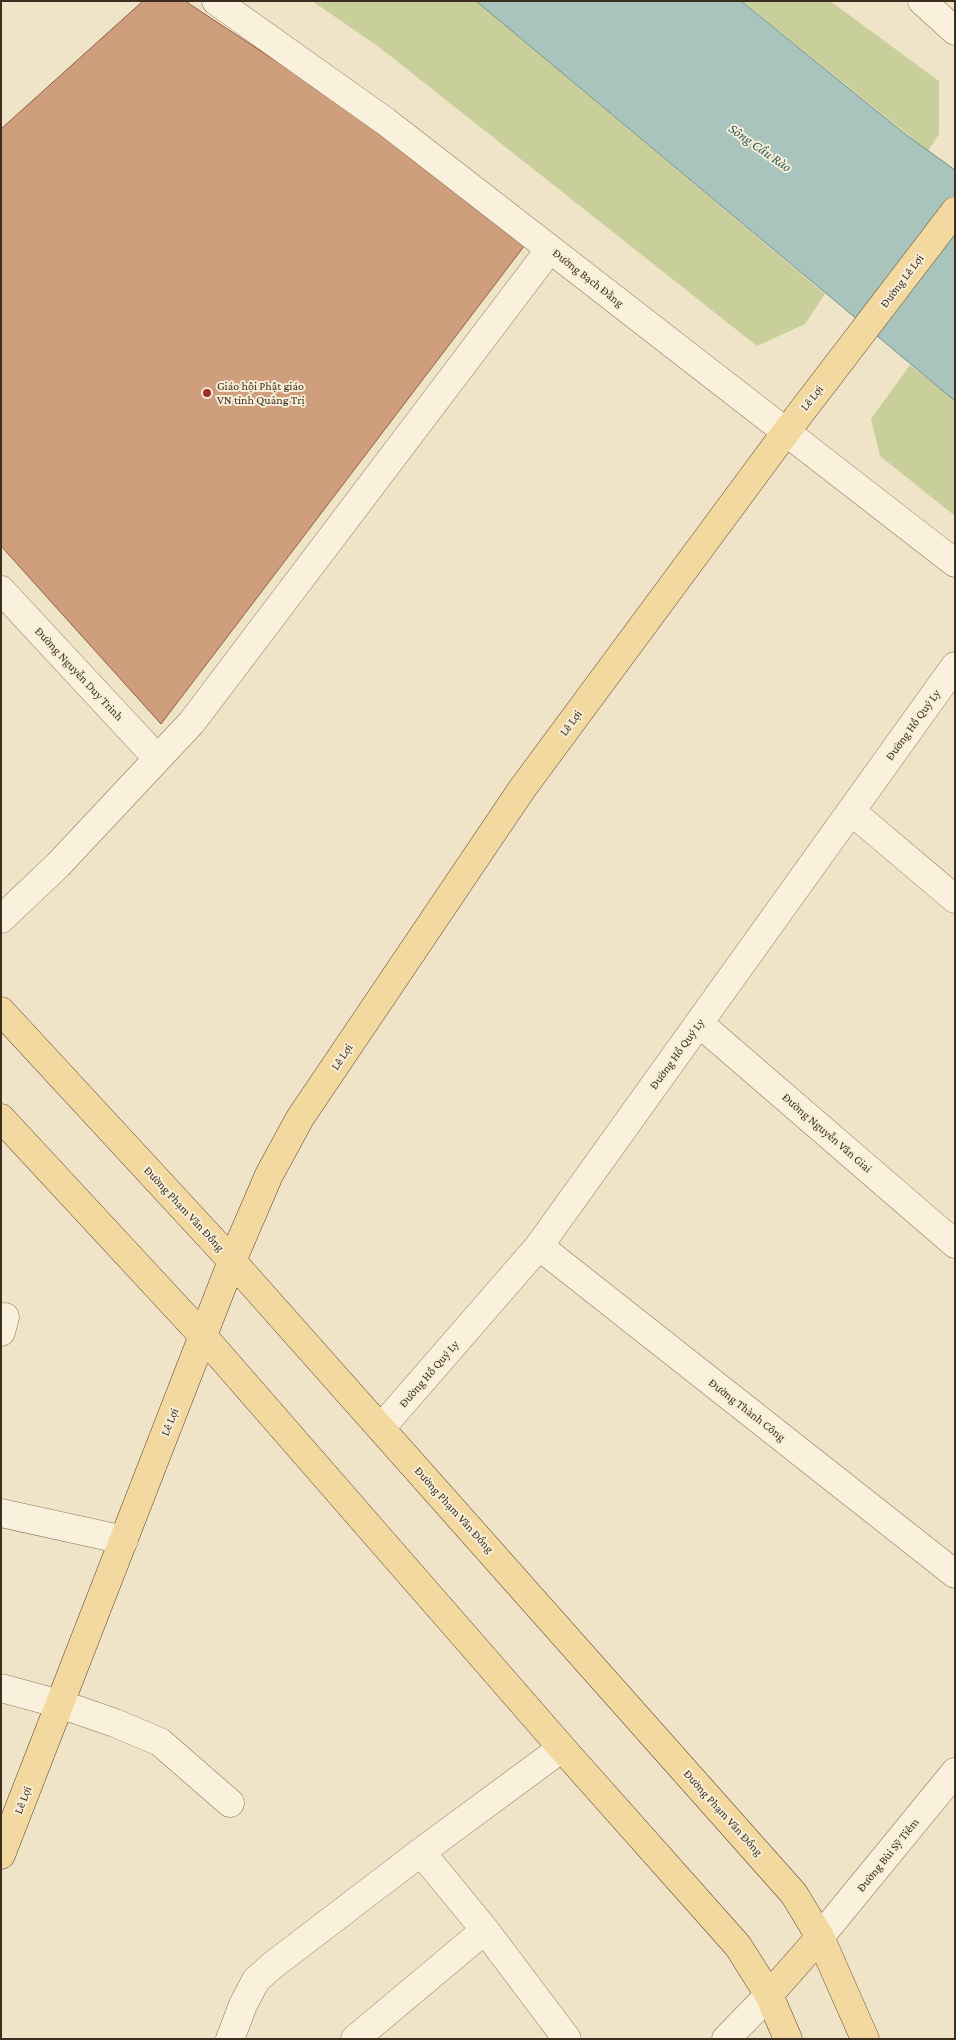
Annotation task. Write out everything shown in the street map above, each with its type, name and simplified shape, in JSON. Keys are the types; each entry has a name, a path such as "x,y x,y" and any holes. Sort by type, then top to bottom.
{"main road":[{"name":"Đường Lê Lợi","path":"849,351 955,211"},
{"name":"Lê Lợi","path":"1,1855 232,1260 269,1175 306,1110 522,789 786,432 849,351"},
{"name":"Đường Phạm Văn Đồng","path":"1,1011 232,1260 794,1894 820,1937 865,2039"},
{"path":"1,1118 203,1336 562,1748 738,1946 769,1995 788,2039"},
{"path":"769,1995 820,1937"}],"street":[{"name":"Đường Bạch Đằng","path":"216,1 385,121 955,563"},
{"path":"922,1 955,31"},
{"path":"1,919 58,865 192,722 550,249"},
{"name":"Đường Nguyễn Duy Trinh","path":"1,590 157,758"},
{"name":"Đường Hồ Quý Ly","path":"381,1428 539,1246 955,666"},
{"path":"851,810 955,899"},
{"name":"Đường Nguyễn Văn Giai","path":"699,1023 955,1244"},
{"name":"Đường Thành Công","path":"539,1246 955,1574"},
{"path":"1,1513 124,1540"},
{"path":"1,1688 60,1704 160,1742 230,1803"},
{"path":"230,2039 243,2004 256,1980 273,1965 562,1748"},
{"name":"Đường Bùi Sỹ Tiêm","path":"820,1937 951,1785"},
{"path":"421,1852 485,1930 567,2039"},
{"path":"355,2039 485,1930"},
{"path":"726,2039 769,1995"}],"green space":[{"path":"312,1 476,1 825,294 805,324 757,346 379,47"},
{"path":"742,1 830,1 939,81 939,134 928,151"},
{"path":"910,365 955,401 955,516 880,456 871,419"}],"water":[{"name":"Sông Cầu Rào","path":"476,1 741,1 905,134 955,170 955,401"}],"building":[{"name":"Giáo hội Phật giáo VN tỉnh Quảng Trị","path":"143,1 185,1 379,129 528,241 161,724 1,546 1,129"}],"place":[{"name":"Giáo hội Phật giáo VN tỉnh Quảng Trị","path":"207,393"}]}
